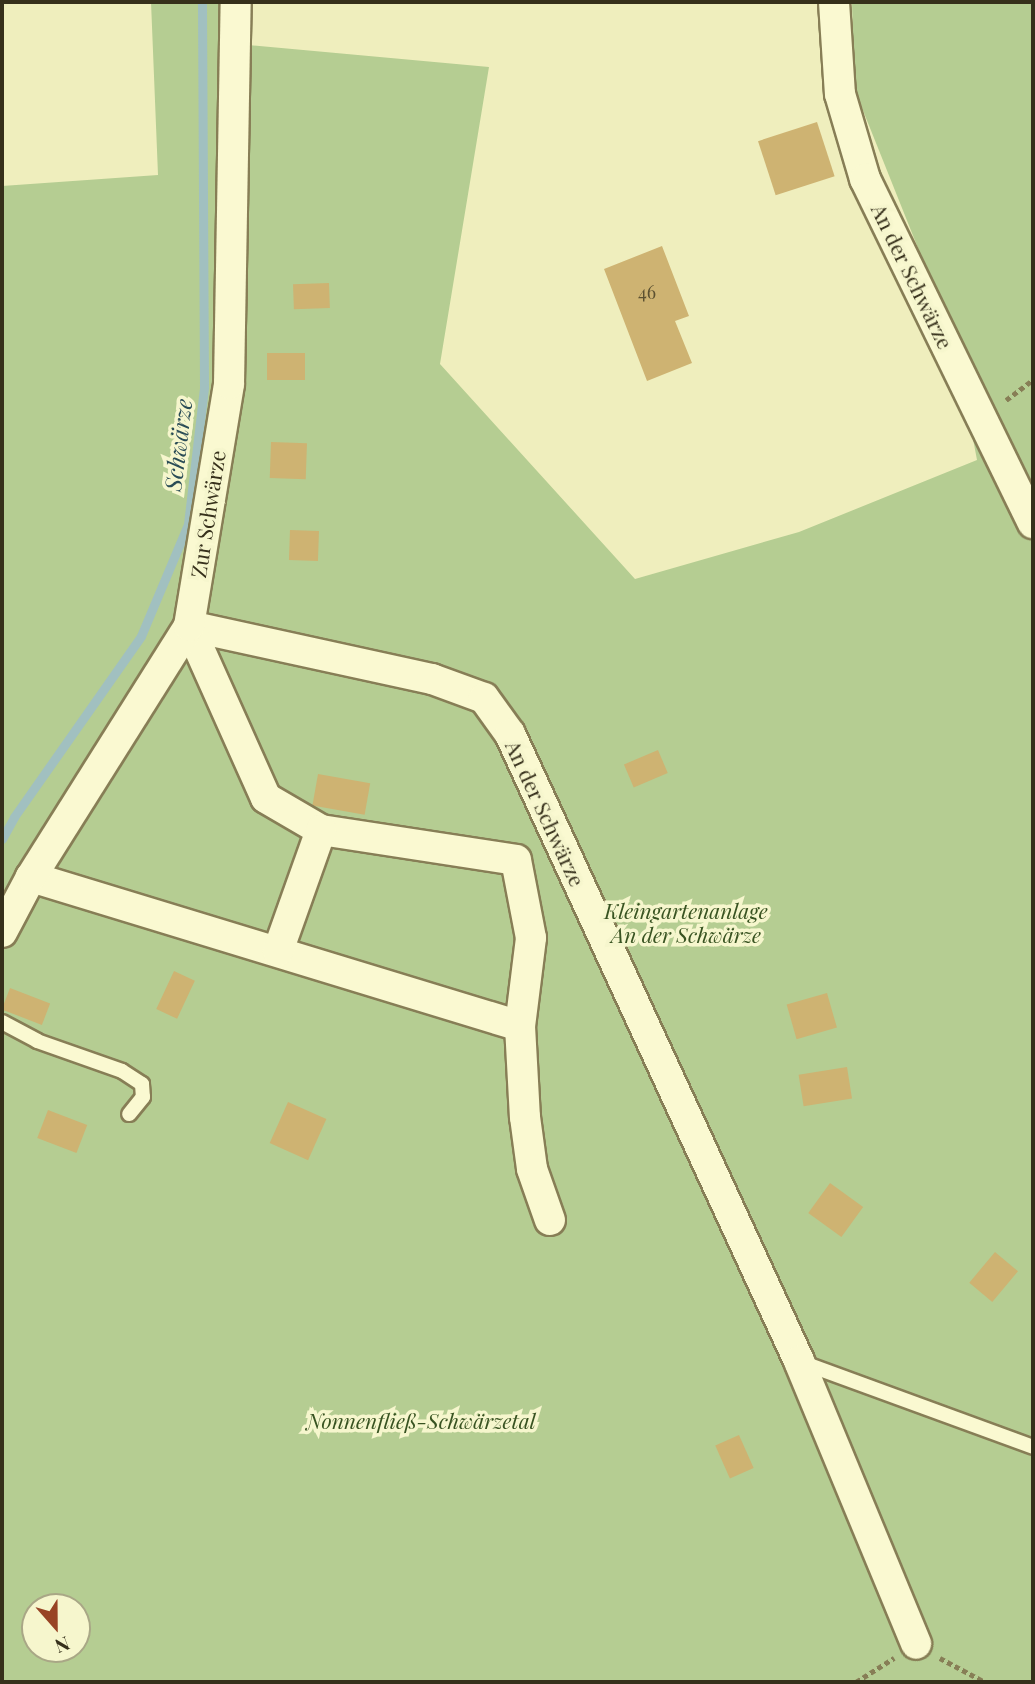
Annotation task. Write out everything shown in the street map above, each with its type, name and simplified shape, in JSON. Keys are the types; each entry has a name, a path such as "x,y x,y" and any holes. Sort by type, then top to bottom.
{"street":[{"name":"Zur Schwärze","path":"2,932 31,877 189,626 229,384 236,2"},
{"name":"An der Schwärze","path":"834,9 840,94 864,179 984,416 1033,523"},
{"name":"An der Schwärze","path":"189,626 432,679 484,698 510,733 799,1361 916,1644"},
{"path":"189,626 266,797 321,830 516,860 531,938 520,1026 532,1169 550,1220"},
{"path":"278,951 321,830"},
{"path":"31,877 520,1026"}],"lane":[{"path":"2,1022 37,1041 122,1071 142,1084 143,1097 129,1114"},
{"path":"799,1361 1033,1447"}],"path":[{"path":"984,416 1033,380"},
{"path":"856,1682 916,1644 985,1682"}],"green space":[{"name":"Kleingartenanlage An der Schwärze","path":"151,2 236,2 237,44 489,67 440,364 635,579 799,532 977,460 954,338 854,88 852,2 1033,2 1033,1682 2,1682 2,186 158,175"}],"building":[{"path":"817,122 835,176 776,195 758,141"},
{"path":"662,246 689,316 675,321 692,363 647,381 604,269"},
{"path":"329,283 330,308 294,309 293,284"},
{"path":"267,353 305,353 305,380 267,380"},
{"path":"271,442 307,443 306,479 270,478"},
{"path":"290,530 319,531 318,561 289,560"},
{"path":"658,750 668,773 634,787 624,764"},
{"path":"318,774 370,783 365,815 312,806"},
{"path":"174,971 195,981 177,1019 156,1009"},
{"path":"10,988 50,1003 42,1025 2,1010"},
{"path":"827,993 837,1028 797,1039 787,1005"},
{"path":"847,1067 852,1099 804,1106 799,1075"},
{"path":"288,1102 326,1119 308,1160 270,1143"},
{"path":"48,1110 87,1125 76,1153 37,1138"},
{"path":"830,1183 863,1207 841,1237 808,1213"},
{"path":"995,1252 1018,1271 992,1302 969,1283"},
{"path":"739,1435 754,1468 730,1478 715,1446"}],"waterway":[{"name":"Schwärze","path":"2,839 14,817 141,636 188,524 204,387 202,2"}],"park label":[{"name":"Nonnenfließ-Schwärzetal","path":"421,1420"}]}
